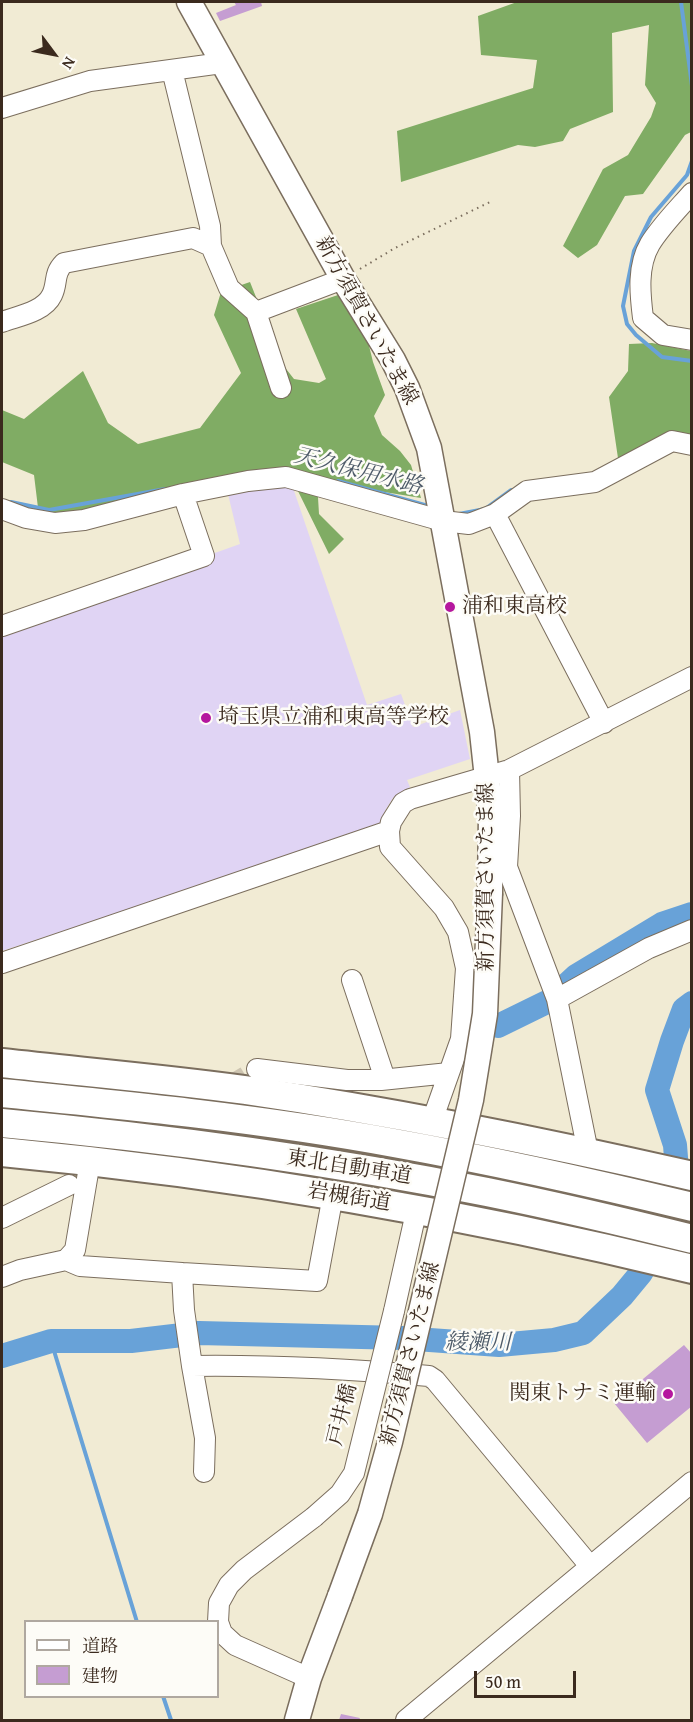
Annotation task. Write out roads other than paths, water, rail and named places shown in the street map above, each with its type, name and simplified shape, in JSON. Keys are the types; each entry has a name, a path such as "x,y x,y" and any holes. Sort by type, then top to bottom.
{"highway":[{"path":"2,1063 244,1090 432,1121 692,1176"},
{"name":"東北自動車道","path":"2,1093 139,1106 404,1144 587,1182 692,1207"},
{"name":"東北自動車道","path":"2,1123 173,1141 300,1159 564,1208 692,1239"},
{"name":"岩槻街道","path":"2,1152 90,1161 417,1208 688,1269"}],"main road":[{"name":"新方須賀さいたま線","path":"189,2 343,279 378,334 407,388 429,448 476,692 498,774 491,815 485,1014 471,1100 388,1452 370,1514 309,1678 297,1720"}],"street":[{"path":"2,108 90,81 222,63"},
{"path":"172,70 210,226 211,246 229,288 256,312 281,388"},
{"path":"692,193 649,245 642,267 640,293 643,318 663,335 692,340"},
{"path":"2,322 42,308 52,295 58,270 64,263 193,238 211,246"},
{"path":"256,312 343,279"},
{"path":"2,509 26,518 55,523 84,520 183,494 248,481 286,477 444,521 469,524 495,514 527,491 595,482 672,441 692,445"},
{"path":"2,626 204,556 183,494"},
{"path":"495,514 604,723"},
{"path":"432,1121 461,1039 466,968 458,932 444,908 390,847 389,831 395,813 403,803 498,774 692,677"},
{"path":"498,774 510,816 507,867 556,999 599,1155"},
{"path":"2,963 389,831"},
{"path":"556,999 649,948 692,930"},
{"path":"352,980 385,1079"},
{"path":"257,1069 347,1080 449,1073"},
{"path":"66,1260 75,1250 90,1161"},
{"path":"2,1218 69,1185"},
{"path":"2,1277 20,1270 66,1260 80,1266 317,1281 333,1195"},
{"name":"戸井橋","path":"218,1620 219,1603 229,1585 244,1570 314,1517 340,1494 354,1473 417,1208"},
{"path":"182,1273 184,1310 205,1438 204,1472"},
{"path":"192,1366 365,1370 429,1376 435,1380 590,1566"},
{"path":"406,1720 692,1482"},
{"name":"戸井橋","path":"219,1625 222,1634 235,1645 309,1678"}],"waterway":[{"name":"天久保用水路","path":"681,2 692,86"},
{"name":"天久保用水路","path":"692,161 687,175 651,217 634,251 623,306 627,324 636,335 662,357 692,361"},
{"name":"天久保用水路","path":"338,481 432,507"},
{"name":"天久保用水路","path":"11,502 49,510 165,489"},
{"name":"天久保用水路","path":"459,514 485,509 511,490"},
{"path":"498,1026 549,1001 576,976 662,924 692,914"},
{"name":"綾瀬川","path":"2,1356 51,1341 131,1341 199,1333 402,1338 499,1345 554,1340 583,1333 622,1296 641,1273 660,1240 679,1196 675,1145 657,1090 684,1009 692,1003"},
{"path":"51,1341 136,1620"},
{"path":"164,1698 171,1720"}],"tunnel":[{"path":"101,1165 257,1069"}],"place":[{"name":"浦和東高校","path":"450,607"},
{"name":"埼玉県立浦和東高等学校","path":"206,718"},
{"name":"関東トナミ運輸","path":"668,1394"}]}
